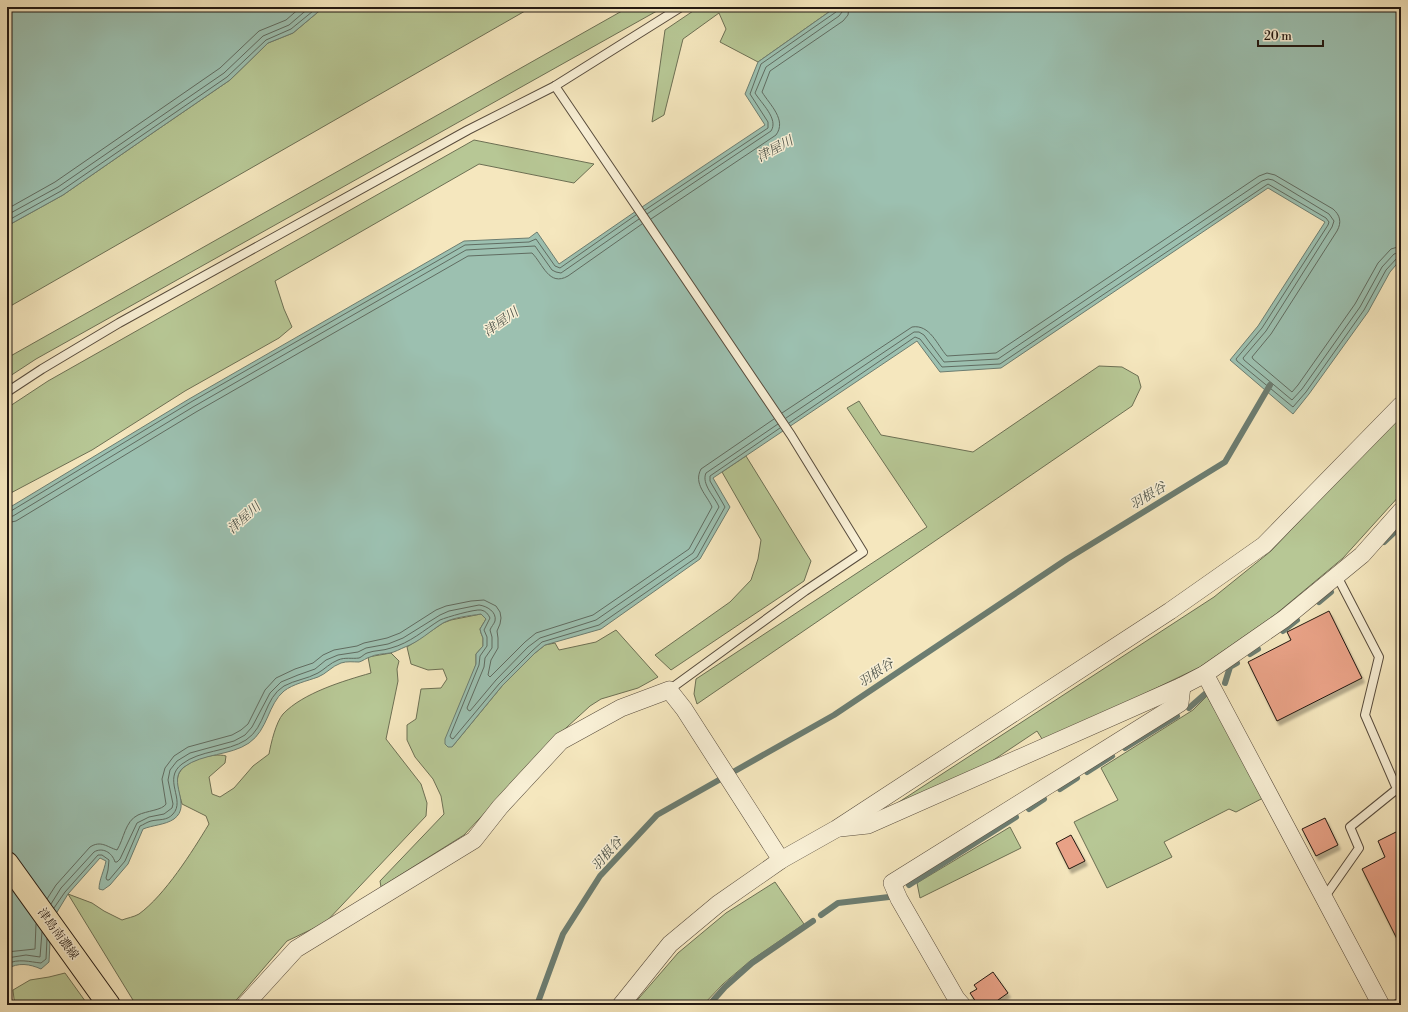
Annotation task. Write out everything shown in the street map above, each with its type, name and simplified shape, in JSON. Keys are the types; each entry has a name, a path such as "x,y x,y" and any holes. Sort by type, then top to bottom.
{"main road":[{"name":"津島南濃線","path":"7,863 109,1005"}],"street":[{"path":"621,1005 670,944 718,904 781,860 836,828 1170,612 1264,545 1401,405"},
{"path":"836,828 868,825 1206,674 1284,620 1337,576 1362,555 1401,511"},
{"path":"1206,674 1381,1005"},
{"path":"962,1005 956,998 899,899 892,883 1180,703 1182,686"},
{"path":"245,1005 296,949 474,840 500,807 561,741 621,708 669,690 684,709 781,860"}],"lane":[{"path":"7,392 119,322 468,130 555,86 681,7"},
{"path":"555,86 791,435 864,552 805,590 669,690"},
{"path":"1324,898 1359,848 1350,827 1397,789 1365,715 1379,657 1337,576"},
{"path":"1395,1005 1401,1002"}],"green space":[{"path":"324,7 532,7 7,308 7,226 63,195 230,80 268,43 293,33"},
{"path":"629,7 664,7 36,359 7,378 7,358"},
{"path":"699,7 836,7 758,62 720,42 726,29 719,13 683,39 664,115 652,122 665,30"},
{"path":"474,140 594,164 574,183 479,164 275,281 284,309 292,327 279,338 185,391 92,450 7,495 7,408 48,381"},
{"path":"1099,366 1122,367 1138,376 1141,387 1132,406 697,704 694,694 696,679 927,527 847,408 859,401 881,435 973,452"},
{"path":"1401,414 1401,494 1343,558 1276,614 1200,667 1044,742 1037,731 989,763 879,815 1214,597 1271,551"},
{"path":"746,456 811,561 804,581 671,670 655,655 730,602 751,580 758,559 761,540 722,472"},
{"path":"481,614 486,619 480,629 483,638 483,646 476,654 476,664 452,747 502,686 545,645 555,643 559,650 596,642 616,630 658,677 638,688 601,699 590,706 555,738 464,835 381,887 380,881 444,814 441,796 433,779 415,757 407,740 407,725 416,719 421,689 441,688 447,679 443,669 428,670 411,664 407,647 443,623"},
{"path":"391,653 399,661 397,669 398,681 386,739 421,784 427,803 426,816 325,923 287,941 232,1005 136,1005 68,894 92,903 122,920 139,914 159,896 168,885 209,824 206,816 182,804 177,779 185,766 199,759 214,755 226,756 225,763 209,777 212,794 220,797 234,788 253,766 269,754 278,722 283,714 291,707 312,694 371,673 368,657"},
{"path":"1207,696 1265,797 1236,812 1229,809 1164,842 1172,857 1107,888 1074,822 1118,800 1101,768 1193,710"},
{"path":"1010,827 1021,848 920,898 917,883"},
{"path":"775,882 804,924 750,961 723,984 703,1005 633,1005 678,953 726,913"},
{"path":"65,973 88,1005 17,1005 14,999 13,990 30,980"}],"water":[{"path":"7,7 324,7 293,33 268,43 230,80 63,195 7,226"},
{"name":"津屋川","path":"836,7 1401,7 1401,259 1390,272 1368,312 1293,414 1230,360 1258,326 1325,222 1268,188 1001,368 940,372 917,341 713,478 730,507 700,559 601,629 545,645 502,686 452,747 448,747 445,744 445,739 476,664 476,654 483,646 483,638 480,629 486,619 481,614 452,619 438,626 410,645 396,651 375,655 359,662 341,663 321,676 284,691 274,703 260,731 249,743 234,750 191,762 184,767 179,773 178,779 181,800 179,813 170,821 143,829 128,864 110,885 103,890 99,889 106,861 100,858 68,894 51,922 49,962 41,969 24,964 15,965 7,969 7,509 189,399 464,241 529,238 537,232 559,264 765,125 745,94 758,62"}],"building":[{"path":"1329,611 1362,678 1277,721 1248,662 1291,640 1287,632"},
{"path":"1325,818 1338,845 1316,856 1302,829"},
{"path":"1396,832 1401,842 1401,947 1362,869 1385,857 1378,841"},
{"path":"1071,835 1085,861 1069,869 1056,843"},
{"path":"993,972 1008,993 991,1005 978,1005 970,993 977,989 974,985"}],"waterway":[{"name":"羽根谷","path":"537,1005 563,934 600,876 657,815 834,715 1067,559 1225,462 1270,385"},
{"path":"1384,542 1401,526"},
{"path":"1319,602 1331,592"},
{"path":"1283,631 1297,620"},
{"path":"1250,654 1258,649"},
{"path":"1225,683 1230,667 1237,663"},
{"path":"1189,708 1206,693"},
{"path":"1125,748 1177,716"},
{"path":"1087,772 1112,756"},
{"path":"1060,789 1077,778"},
{"path":"1029,809 1044,799"},
{"path":"909,885 1016,817"},
{"path":"821,915 838,903 889,897"},
{"path":"709,1005 725,987 752,963 813,921"}]}
